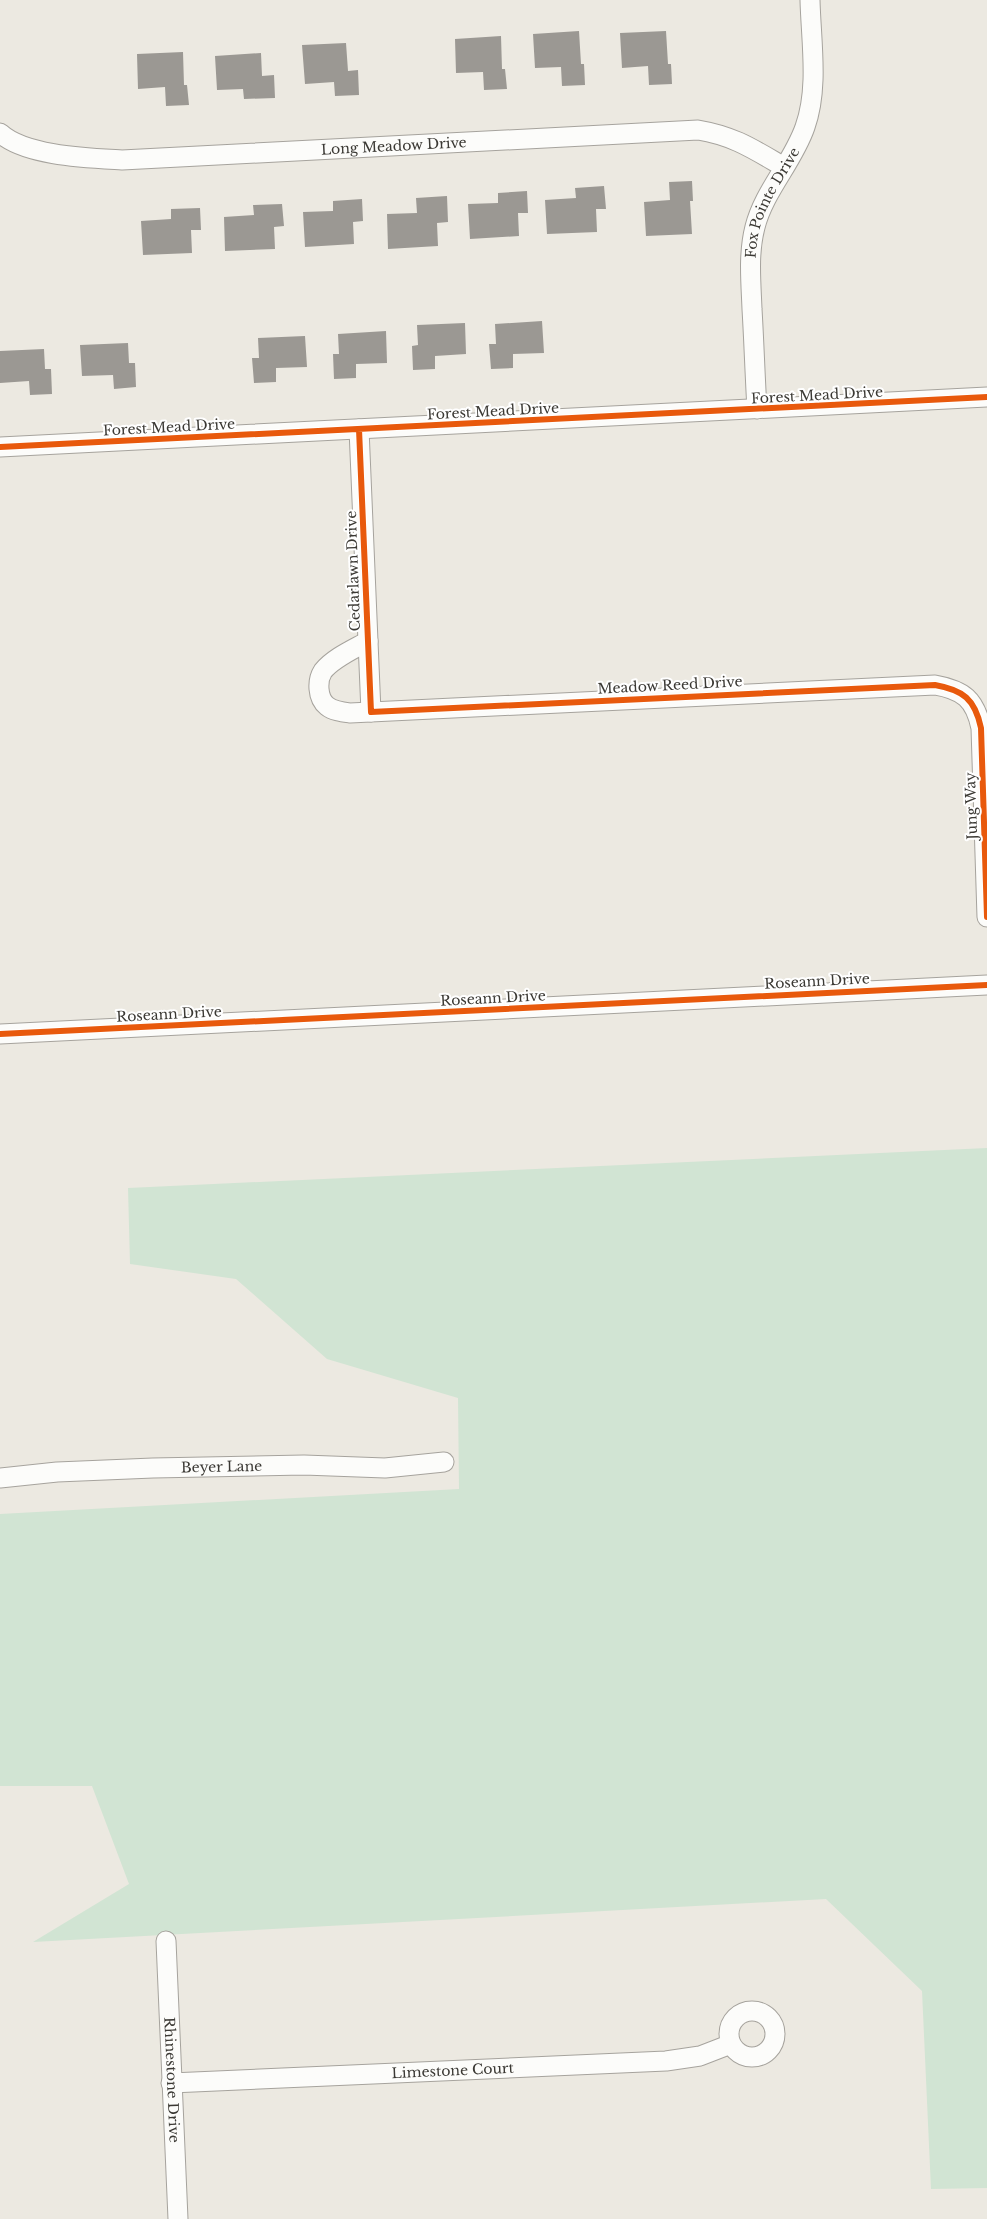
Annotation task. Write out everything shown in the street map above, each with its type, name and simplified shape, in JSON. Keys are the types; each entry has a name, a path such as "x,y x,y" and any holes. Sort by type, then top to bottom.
{"street":[{"name":"Fox Pointe Drive","path":"756,409 751,272 752,241 758,217 805,127 811,99 810,0"},
{"name":"Long Meadow Drive","path":"0,133 8,140 23,147 96,159 122,160 698,130 719,134 745,143 784,167"},
{"name":"Forest Mead Drive","path":"0,447 987,397"},
{"name":"Cedarlawn Drive","path":"359,429 371,712"},
{"name":"Meadow Reed Drive","path":"368,641 323,671 319,683 320,696 326,705 337,711 350,713 935,684 953,688 968,698"},
{"name":"Jung Way","path":"968,698 978,713 980,728 987,917"},
{"name":"Roseann Drive","path":"0,1034 987,985"},
{"name":"Beyer Lane","path":"0,1478 57,1472 153,1468 304,1465 385,1468 444,1462"},
{"name":"Rhinestone Drive","path":"166,1941 178,2219"},
{"name":"Limestone Court","path":"171,2083 666,2061 700,2056 731,2044"}],"green space":[{"path":"987,1148 987,2188 931,2189 922,1991 826,1899 33,1942 129,1884 92,1786 0,1786 0,1514 459,1489 458,1398 327,1359 236,1279 130,1264 128,1188"}],"building":[{"path":"579,31 581,64 584,64 585,85 562,86 561,67 535,68 533,34"},
{"path":"666,31 668,64 671,64 672,84 649,85 648,66 622,68 620,33"},
{"path":"501,36 502,69 505,69 507,89 484,90 483,72 456,73 455,39"},
{"path":"346,43 348,71 358,70 359,95 335,96 334,82 305,84 302,45"},
{"path":"183,52 184,85 187,85 189,105 166,106 165,87 138,89 137,54"},
{"path":"261,53 262,76 274,75 275,98 244,99 243,89 217,90 215,56"},
{"path":"692,181 693,201 690,201 692,234 646,236 644,202 670,200 669,182"},
{"path":"604,186 606,209 596,209 597,232 547,234 545,200 576,198 575,188"},
{"path":"527,191 528,213 518,213 519,236 470,239 468,204 498,203 498,193"},
{"path":"447,196 448,222 437,223 438,246 388,249 387,214 417,213 416,198"},
{"path":"362,199 363,221 353,222 354,244 305,247 303,212 333,211 333,201"},
{"path":"282,204 284,226 274,227 275,249 225,251 224,217 254,215 253,205"},
{"path":"200,208 201,230 191,230 192,253 143,255 141,221 171,219 171,209"},
{"path":"542,321 544,353 513,354 513,368 491,369 489,344 496,344 495,324"},
{"path":"465,323 466,354 435,356 435,369 413,370 412,346 418,345 417,325"},
{"path":"386,331 387,363 356,364 356,378 334,379 333,354 339,354 338,334"},
{"path":"305,336 307,367 276,368 276,382 254,383 252,358 259,358 258,338"},
{"path":"128,343 129,363 135,363 136,387 114,389 113,375 82,376 80,345"},
{"path":"44,349 45,369 51,369 52,394 30,395 29,381 0,383 0,351"}],"cycle path":[{"path":"0,447 987,397"},
{"path":"359,429 371,712 935,685 945,687 960,693 971,703 981,728 987,917"},
{"path":"0,1034 987,985"}]}
